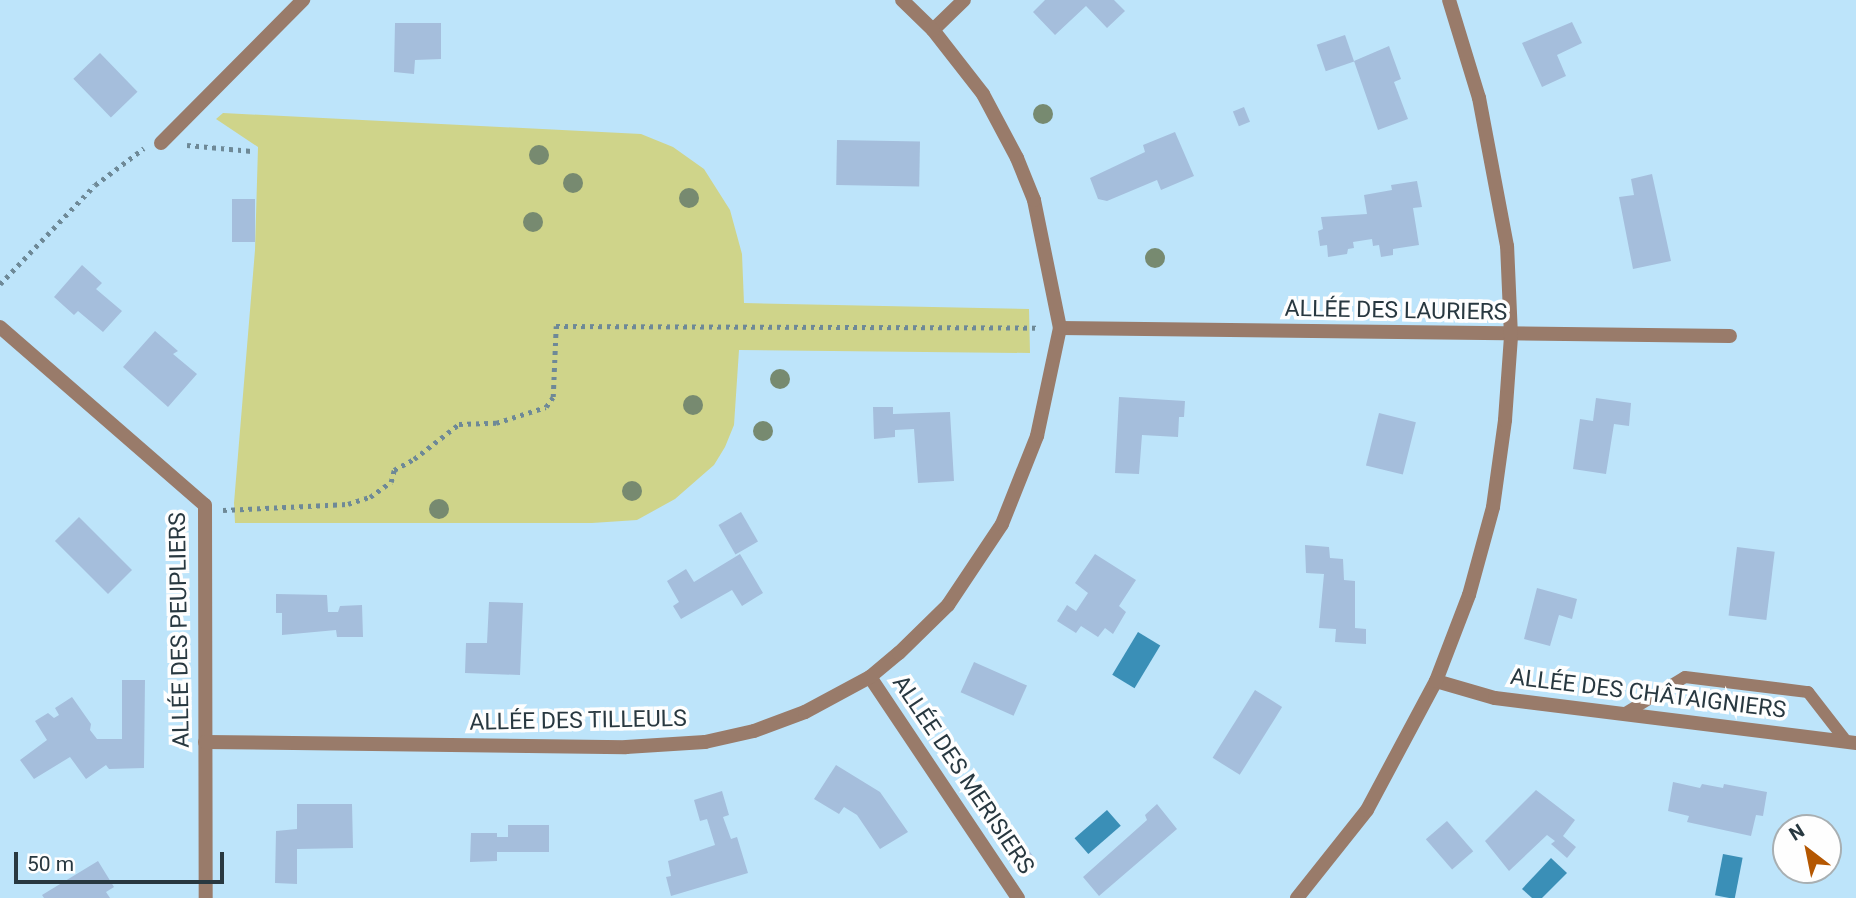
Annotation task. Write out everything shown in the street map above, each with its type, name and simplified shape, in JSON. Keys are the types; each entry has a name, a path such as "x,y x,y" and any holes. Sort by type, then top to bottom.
{"street":[{"path":"161,143 303,0"},
{"name":"ALLÉE DES TILLEULS","path":"205,742 626,747 705,743 754,731 806,712 870,677 948,605 1002,524 1037,436 1060,328 1034,200 1017,158 983,94 933,30 902,0"},
{"path":"933,30 964,0"},
{"path":"1297,898 1367,810 1436,681 1469,595 1493,507 1505,420 1511,336 1504,232 1479,97 1449,0"},
{"name":"ALLÉE DES PEUPLIERS","path":"0,327 205,505 206,898"},
{"name":"ALLÉE DES LAURIERS","path":"1060,328 1511,336 1730,336"},
{"name":"ALLÉE DES MERISIERS","path":"870,677 1018,898"},
{"name":"ALLÉE DES CHÂTAIGNIERS","path":"1436,681 1495,698 1851,742"}],"lane":[{"path":"1624,714 1685,677 1808,692 1851,742"}],"path":[{"path":"0,284 95,185 145,147 161,143 252,151"},
{"path":"205,511 348,504 370,497 391,482 394,470 414,459 459,424 496,423 526,416 546,407 553,397 556,326 1060,328"}],"green space":[{"path":"223,113 641,134 673,147 704,169 730,210 742,254 744,303 1029,309 1030,353 739,350 734,425 725,447 714,465 675,499 637,520 592,523 235,523 234,503 255,250 258,147 216,119"}],"water":[{"path":"1138,632 1160,645 1135,688 1112,675"},
{"path":"1107,810 1121,826 1088,854 1075,838"},
{"path":"1723,854 1743,858 1735,898 1715,895"},
{"path":"1551,858 1567,873 1542,898 1532,898 1522,889"}],"building":[{"path":"1045,0 1114,0 1125,11 1107,28 1086,6 1055,35 1033,12"},
{"path":"1572,22 1582,43 1557,55 1566,76 1542,87 1522,43"},
{"path":"395,23 441,23 441,59 415,60 414,74 394,72"},
{"path":"1345,35 1354,61 1326,71 1317,45"},
{"path":"1389,46 1401,79 1394,82 1408,119 1378,130 1354,61"},
{"path":"100,53 138,92 111,118 73,79"},
{"path":"1244,107 1250,122 1239,126 1233,111"},
{"path":"1175,132 1194,176 1161,190 1157,180 1107,201 1098,199 1090,178 1145,152 1143,145"},
{"path":"837,140 920,141 919,186 836,185"},
{"path":"1652,174 1671,261 1633,269 1619,197 1634,195 1631,179"},
{"path":"1417,181 1422,207 1413,208 1419,245 1393,249 1393,255 1381,257 1379,245 1373,246 1372,239 1353,242 1354,248 1348,249 1347,254 1328,257 1327,245 1320,246 1318,231 1323,229 1321,217 1367,214 1364,195 1392,190 1391,185"},
{"path":"232,199 255,199 255,242 232,242"},
{"path":"82,265 102,283 96,289 122,311 103,332 78,311 74,315 54,297"},
{"path":"155,331 178,351 173,354 197,374 168,407 123,367"},
{"path":"1119,397 1185,401 1184,417 1179,417 1178,437 1142,435 1139,474 1115,473"},
{"path":"1596,398 1631,403 1629,426 1614,424 1606,474 1573,469 1580,419 1593,421"},
{"path":"873,407 893,407 893,414 950,412 954,481 918,483 914,429 895,430 895,437 874,439"},
{"path":"1379,413 1416,422 1403,475 1366,465"},
{"path":"741,512 758,541 735,554 718,525"},
{"path":"79,517 132,570 108,594 55,541"},
{"path":"1305,545 1329,547 1330,558 1343,559 1344,580 1355,581 1355,628 1366,629 1366,644 1335,642 1336,629 1319,628 1324,574 1306,573"},
{"path":"1737,547 1775,552 1766,620 1729,615"},
{"path":"740,554 763,593 742,606 732,590 681,619 673,606 679,602 667,581 686,569 694,582"},
{"path":"1095,554 1136,580 1119,606 1126,612 1113,634 1105,628 1098,637 1081,626 1076,633 1057,621 1067,605 1076,611 1088,593 1075,583"},
{"path":"1537,588 1577,599 1572,619 1559,615 1550,646 1524,639"},
{"path":"276,594 327,595 328,612 338,612 340,606 362,605 363,637 337,637 336,630 282,635 282,613 276,613"},
{"path":"489,602 523,603 520,675 465,673 466,643 487,643"},
{"path":"974,662 1027,686 1014,716 961,692"},
{"path":"122,680 145,680 144,768 109,769 106,765 86,779 70,757 34,779 20,760 47,740 35,721 48,713 54,718 59,715 55,708 72,697 91,724 90,730 97,739 122,739"},
{"path":"1255,690 1282,707 1240,775 1213,758"},
{"path":"836,765 880,792 908,832 880,849 857,815 844,807 839,814 814,799"},
{"path":"1673,782 1700,788 1702,784 1723,788 1724,784 1767,792 1763,816 1756,815 1751,836 1687,822 1689,816 1668,811"},
{"path":"1536,790 1575,820 1563,836 1576,847 1567,858 1551,844 1555,841 1547,835 1509,871 1485,841"},
{"path":"722,791 729,815 723,817 731,839 737,837 748,873 671,896 666,877 671,876 668,861 715,845 707,819 700,821 694,800"},
{"path":"297,804 352,804 353,848 297,849 297,884 275,883 276,831 297,829"},
{"path":"1157,804 1177,829 1099,896 1083,877 1147,820 1145,815"},
{"path":"1447,821 1473,851 1452,870 1426,839"},
{"path":"508,825 549,825 549,852 497,852 497,861 470,862 471,833 497,833 497,837 508,837"},
{"path":"1026,847 1037,861 1025,870 1014,856"},
{"path":"98,861 114,887 106,892 110,898 44,898 42,895"}]}
